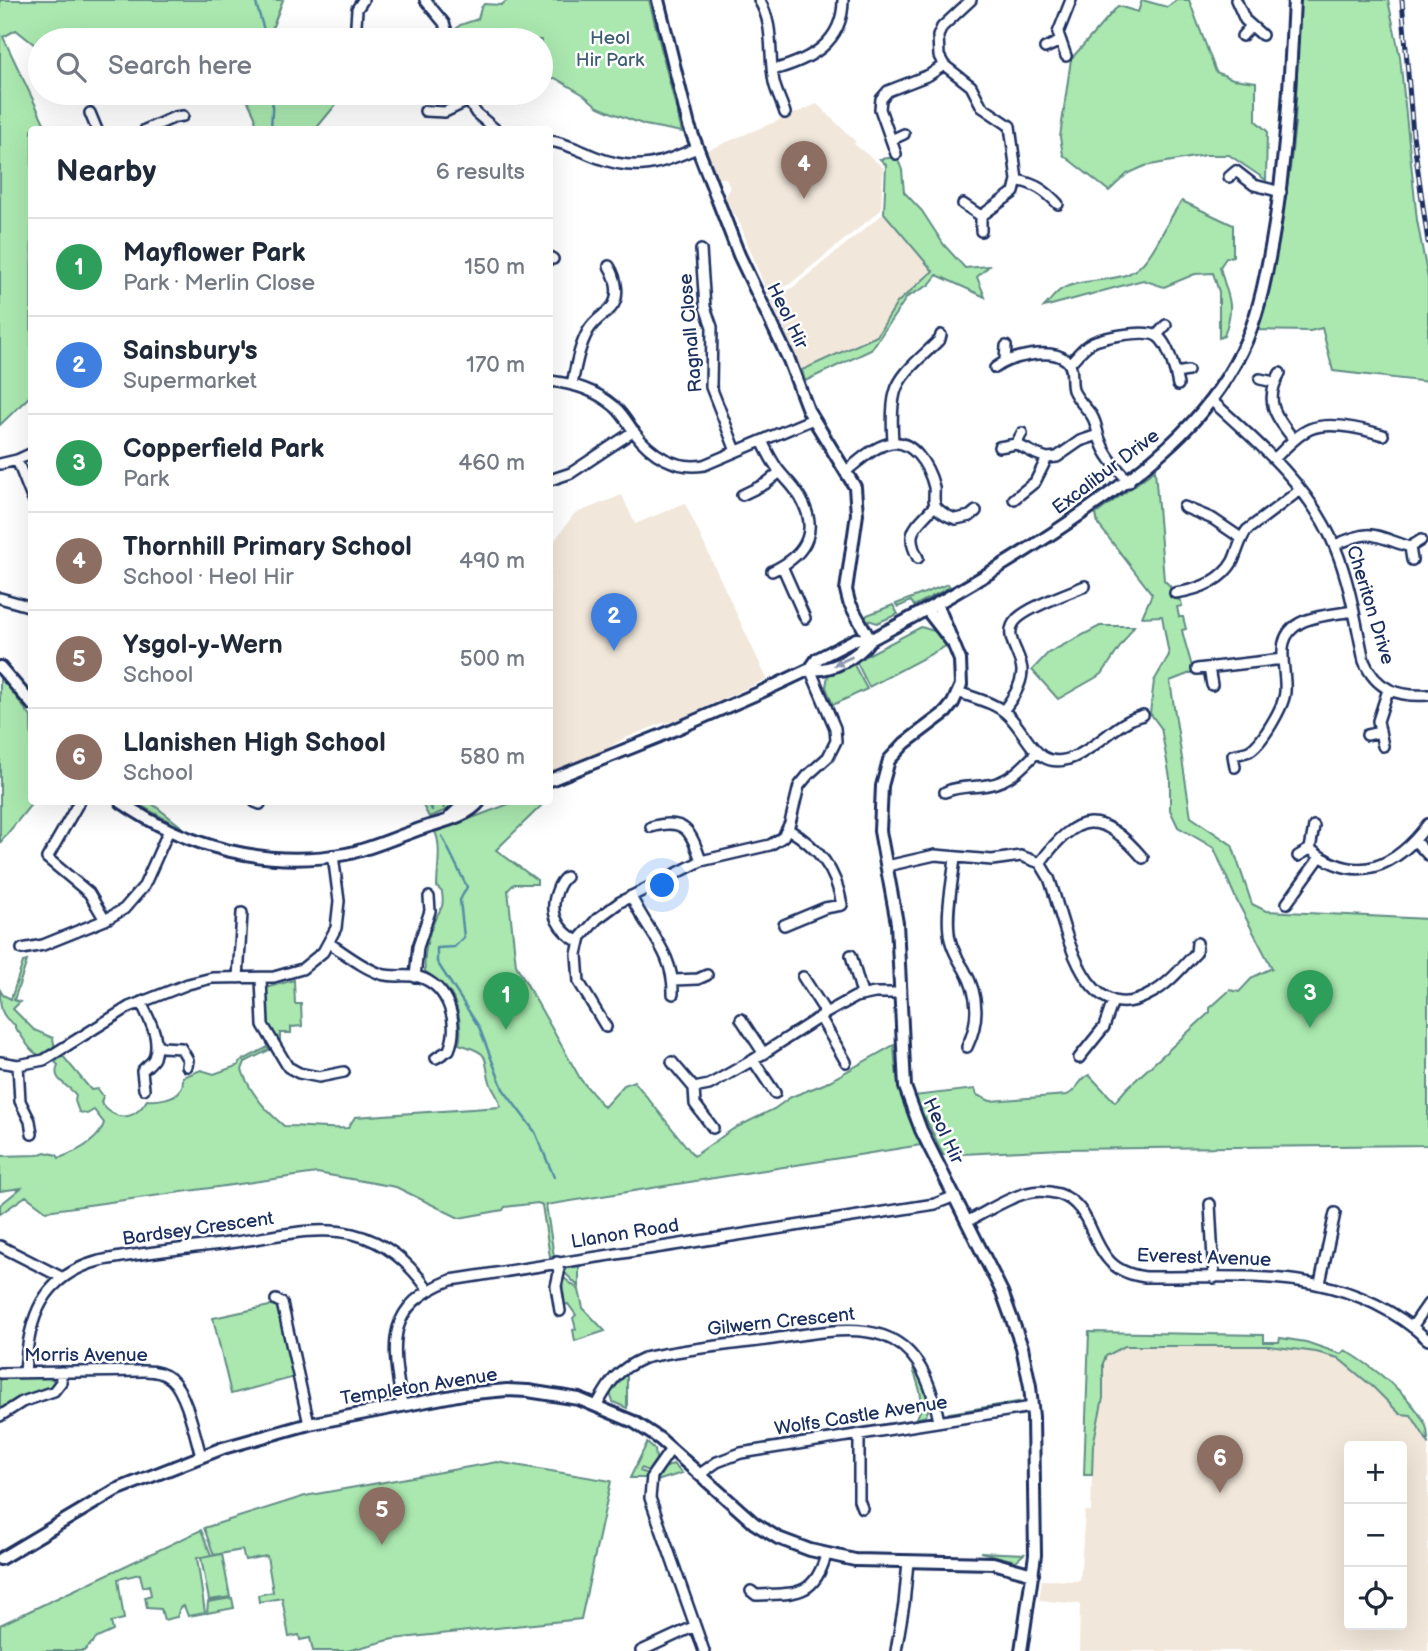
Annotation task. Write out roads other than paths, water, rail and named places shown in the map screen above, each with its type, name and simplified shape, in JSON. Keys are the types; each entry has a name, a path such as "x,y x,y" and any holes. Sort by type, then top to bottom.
{"street":[{"path":"356,28 357,9 363,0"},
{"path":"425,0 446,28"},
{"name":"Heol Hir","path":"657,0 684,110 739,255 789,360 813,419 855,488 857,504 846,590 849,602 870,640"},
{"path":"759,0 771,33 774,81 785,113"},
{"path":"774,70 806,59 827,43 841,21 843,0"},
{"path":"971,0 942,27 938,36 939,56 944,65 971,86 982,107 1010,125 1017,180 1013,192 981,216"},
{"path":"1066,56 1058,33 1071,0"},
{"path":"1237,0 1245,20 1262,36"},
{"name":"Excalibur Drive","path":"553,779 660,736 810,669 817,659 856,639 870,640 932,607 1053,534 1129,482 1189,428 1212,401 1247,340 1267,271 1281,192 1288,122 1294,0"},
{"path":"1242,36 1251,26"},
{"path":"1045,48 1061,41"},
{"path":"896,154 880,108 881,99 888,91 929,75 944,65"},
{"path":"425,111 445,112 455,105"},
{"path":"471,105 491,126"},
{"path":"90,113 95,126"},
{"path":"154,126 183,116"},
{"path":"891,140 904,134"},
{"path":"553,142 613,163 634,166 661,163 697,148"},
{"path":"1230,177 1236,171 1254,185 1281,192"},
{"path":"1017,180 1032,183 1046,191 1058,204"},
{"path":"962,204 981,216"},
{"path":"981,216 981,231"},
{"name":"Ragnall Close","path":"701,250 705,307 712,327 710,387 736,451"},
{"path":"572,384 579,351 589,330 593,323 611,308 615,300 615,278 608,266"},
{"path":"1157,335 1166,325"},
{"path":"1069,364 1087,346 1100,339 1145,333 1157,335 1170,356 1178,385"},
{"path":"892,442 896,388 941,335"},
{"path":"1006,346 1006,360"},
{"path":"995,368 1006,360 1047,352 1065,359 1071,367 1074,392 1094,419 1108,456 1129,482"},
{"path":"1176,373 1188,371"},
{"path":"1260,379 1277,378 1272,403 1275,415 1294,440"},
{"path":"553,381 572,384 598,394 613,405 644,444 674,463 687,467 704,465 813,419"},
{"name":"Cheriton Drive","path":"1212,401 1274,458 1300,490 1335,545 1369,672 1388,690 1413,696 1428,695"},
{"path":"1274,458 1311,429 1324,426 1383,435"},
{"path":"553,479 571,473 634,431"},
{"path":"1016,444 1021,433"},
{"path":"999,447 1016,444 1047,458 1057,457 1080,441 1098,435"},
{"path":"762,440 780,472 801,499 809,527 807,541 801,552 772,570"},
{"path":"846,471 880,446 892,442 905,445 920,456 932,482 935,505 956,519 970,516 976,511"},
{"path":"0,464 28,455"},
{"path":"1014,499 1035,482 1047,458"},
{"path":"17,460 28,488"},
{"path":"742,495 765,484 780,472"},
{"path":"1175,593 1206,584 1226,570 1241,538 1258,520 1300,490"},
{"path":"1195,512 1199,500"},
{"path":"918,558 911,545 912,533 935,505"},
{"path":"1184,507 1213,519 1241,538"},
{"path":"1335,545 1370,533 1410,547"},
{"path":"1410,547 1421,540"},
{"path":"1410,547 1412,560"},
{"path":"782,566 804,618"},
{"path":"1003,711 1019,685 1022,668 1011,638 1012,625 1020,616 1085,586"},
{"path":"1187,591 1189,602"},
{"path":"0,598 28,606"},
{"path":"932,607 953,643 962,667 958,692 1003,711 1037,752 1051,761 1066,760 1096,745 1126,720 1143,715"},
{"path":"1235,767 1233,755 1249,751 1260,741 1283,701 1285,689 1282,648 1285,636 1301,622 1353,611"},
{"path":"1197,669 1283,659"},
{"path":"0,667 28,699"},
{"path":"1209,668 1212,685"},
{"path":"606,1027 579,982 576,964 579,942 584,933 597,919 631,896 701,861 770,845 783,836 788,829 799,786 828,757 836,741 835,729 810,669"},
{"path":"1383,746 1378,721 1388,690"},
{"name":"Heol Hir","path":"958,692 946,712 899,748 887,765 882,786 880,824 896,910 905,1087 916,1119 995,1277 1025,1358 1032,1407 1033,1574 1021,1651"},
{"path":"1367,735 1380,732"},
{"path":"945,792 961,786 989,785 1005,780 1037,752"},
{"path":"77,805 47,859 89,893 105,920"},
{"path":"126,805 169,830 199,843 251,855 291,858 356,851 470,811 476,805"},
{"path":"450,817 463,805"},
{"path":"651,827 670,823 684,826 692,837 701,861"},
{"path":"1040,863 1060,836 1072,828 1087,824 1112,829 1126,839 1143,858"},
{"path":"1310,849 1343,868 1366,870 1386,864 1415,841 1428,824"},
{"path":"1310,849 1314,825"},
{"path":"784,925 824,908 842,905 834,874 811,846 788,829"},
{"path":"22,949 43,945 105,920 124,909 138,894 169,830"},
{"path":"1415,841 1428,855"},
{"path":"1298,856 1310,849"},
{"path":"0,1062 18,1065 36,1063 141,1002 202,980 261,978 288,975 302,969 317,958 329,943 335,928 339,910 333,855"},
{"path":"887,866 935,855 992,860 1021,856 1040,863 1052,887 1079,966 1094,989 1113,1001 1135,1001 1157,991 1196,953 1197,943"},
{"path":"956,857 949,935 954,951 972,984 976,1003 975,1027 967,1047"},
{"path":"1284,888 1290,899 1320,857"},
{"path":"566,877 556,893 554,914 564,932 579,942"},
{"path":"631,896 669,960 674,980 673,994"},
{"path":"415,977 418,947 430,911 429,897"},
{"path":"238,978 242,913"},
{"path":"329,943 381,974 415,977 427,981 440,991 451,1013 453,1038 446,1054 436,1058"},
{"path":"851,955 862,994"},
{"path":"674,980 698,979 707,975"},
{"path":"803,977 846,1062"},
{"path":"261,978 263,1025 288,1068 319,1077 344,1072"},
{"path":"694,1088 709,1085 862,994 901,993"},
{"path":"1079,1058 1104,1027 1113,1001"},
{"path":"141,1002 154,1029 157,1044 152,1062 142,1071 144,1089"},
{"path":"741,1019 764,1054"},
{"path":"157,1044 162,1047 181,1048 188,1060 187,1066"},
{"path":"753,1060 775,1093"},
{"path":"672,1062 694,1088 695,1104 713,1128"},
{"path":"18,1065 19,1095 30,1121 32,1134"},
{"name":"Everest Avenue","path":"968,1221 1024,1193 1049,1191 1078,1206 1107,1258 1129,1274 1145,1277 1286,1279 1320,1283 1359,1296 1412,1327 1428,1340"},
{"name":"Llanon Road","path":"402,1405 396,1359 397,1329 405,1310 428,1289 462,1277 936,1204 955,1196"},
{"path":"1210,1204 1214,1278"},
{"path":"1320,1283 1335,1213"},
{"name":"Bardsey Crescent","path":"25,1373 36,1314 43,1297 61,1277 90,1263 108,1259 332,1231 353,1234 387,1247 404,1260 428,1289"},
{"path":"0,1246 61,1277"},
{"path":"558,1262 556,1286 560,1311"},
{"path":"276,1300 282,1303 309,1424"},
{"path":"1412,1327 1428,1304"},
{"name":"Gilwern Crescent","path":"597,1405 614,1376 644,1358 829,1331 861,1329 891,1340 916,1361 930,1385 939,1422"},
{"name":"Morris Avenue","path":"0,1373 145,1371 165,1375 174,1382 181,1394 201,1455"},
{"path":"0,1416 22,1402 54,1391 61,1382 61,1373"},
{"name":"Templeton Avenue","path":"0,1559 116,1490 201,1455 309,1424 463,1394 507,1390 549,1393 597,1405 644,1428 700,1474 743,1515 764,1530 778,1538 826,1555 855,1560 993,1563 1033,1574"},
{"name":"Wolfs Castle Avenue","path":"700,1474 717,1462 741,1453 1032,1407"},
{"path":"859,1434 859,1500 862,1508"},
{"path":"671,1449 652,1476 650,1497 704,1651"},
{"path":"751,1591 756,1595 801,1591 818,1577 826,1555"},
{"path":"896,1651 908,1562"},
{"path":"641,1651 695,1626"}],"waterway":[{"path":"255,0 263,28"},
{"path":"271,126 272,105"},
{"path":"430,805 432,810"},
{"path":"442,836 467,887 460,900 464,937 454,947 437,948 437,962 479,1027 503,1089 535,1132 554,1177"}],"railway":[{"path":"1402,0 1413,135 1428,242"}],"place":[{"name":"Thornhill Primary School","path":"804,199"},
{"name":"Sainsbury's","path":"614,651"},
{"name":"Copperfield Park","path":"1310,1028"},
{"name":"Mayflower Park","path":"506,1030"},
{"name":"Llanishen High School","path":"1220,1493"},
{"name":"Ysgol-y-Wern","path":"382,1545"}],"park label":[{"name":"Heol Hir Park","path":"610,49"}]}
